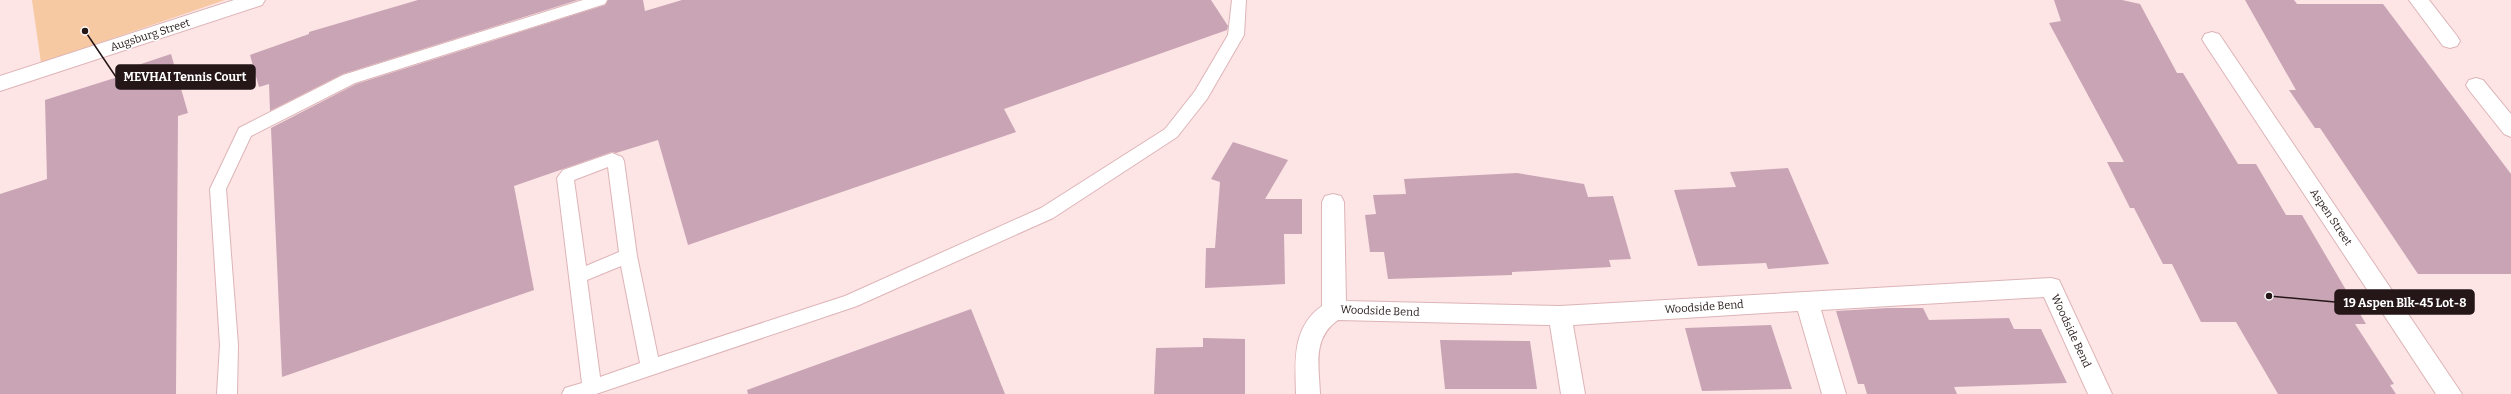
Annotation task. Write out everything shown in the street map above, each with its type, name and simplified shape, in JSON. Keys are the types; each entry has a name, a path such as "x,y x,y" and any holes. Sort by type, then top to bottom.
{"street":[{"name":"Augsburg Street","path":"0,84 255,0"},
{"path":"2418,0 2450,41"},
{"name":"Aspen Street","path":"2212,39 2450,394"},
{"path":"2476,85 2511,129"},
{"path":"1333,202 1334,310"},
{"name":"Woodside Bend","path":"1308,394 1308,348 1311,330 1321,318 1334,310 1560,316 1806,300 2051,287 2100,394"},
{"path":"1806,300 1834,394"},
{"path":"1560,316 1573,394"}],"lane":[{"path":"227,394 229,345 218,189 245,132 349,79 600,0"},
{"path":"572,394 651,370 851,301 1047,213 1171,133 1201,95 1236,35 1239,0"},
{"path":"592,387 583,337 577,277 576,239 565,178 569,174 612,159 616,161 628,256 651,370"},
{"path":"577,277 628,256"}],"shaded area":[{"path":"32,0 225,0 41,63"}],"building":[{"path":"418,0 578,0 343,74 270,111 269,84 259,87 250,55 309,34 309,32"},
{"path":"608,0 643,0 645,11 682,0 1211,0 1228,26 1227,30 1004,109 1016,132 688,245 658,140 616,153 612,152 514,186 534,290 282,377 271,128 356,84 605,5"},
{"path":"2054,0 2122,0 2140,4 2177,73 2183,73 2238,164 2256,164 2286,215 2302,215 2366,324 2355,324 2394,384 2390,385 2396,394 2278,394 2236,322 2201,322 2172,264 2163,264 2134,208 2130,208 2107,162 2124,162 2049,23 2061,21"},
{"path":"2245,0 2294,0 2297,4 2383,4 2511,174 2511,274 2418,274 2320,128 2315,128 2289,90 2296,90"},
{"path":"171,54 188,113 178,116 176,394 0,394 0,194 47,179 45,100 121,76 120,71"},
{"path":"1233,142 1288,160 1265,199 1302,199 1302,234 1284,234 1285,284 1205,288 1206,248 1215,248 1220,182 1211,179"},
{"path":"1788,168 1829,264 1768,269 1766,263 1698,266 1674,190 1736,187 1730,172"},
{"path":"1517,173 1584,184 1588,197 1613,196 1631,259 1609,260 1611,267 1512,272 1512,275 1388,279 1384,252 1370,252 1365,215 1376,214 1373,195 1406,194 1404,179"},
{"path":"1888,308 1923,308 1929,320 2009,318 2014,329 2041,329 2067,383 1954,387 1957,394 1867,394 1864,384 1858,384 1836,311"},
{"path":"971,309 1005,394 748,394 747,390"},
{"path":"1771,325 1792,389 1702,391 1685,328"},
{"path":"1203,338 1245,339 1245,394 1154,394 1156,348 1203,347"},
{"path":"1440,340 1530,341 1537,389 1445,389"}],"place":[{"name":"MEVHAI Tennis Court","path":"85,31"},
{"name":"19 Aspen Blk-45 Lot-8","path":"2269,296"}]}
